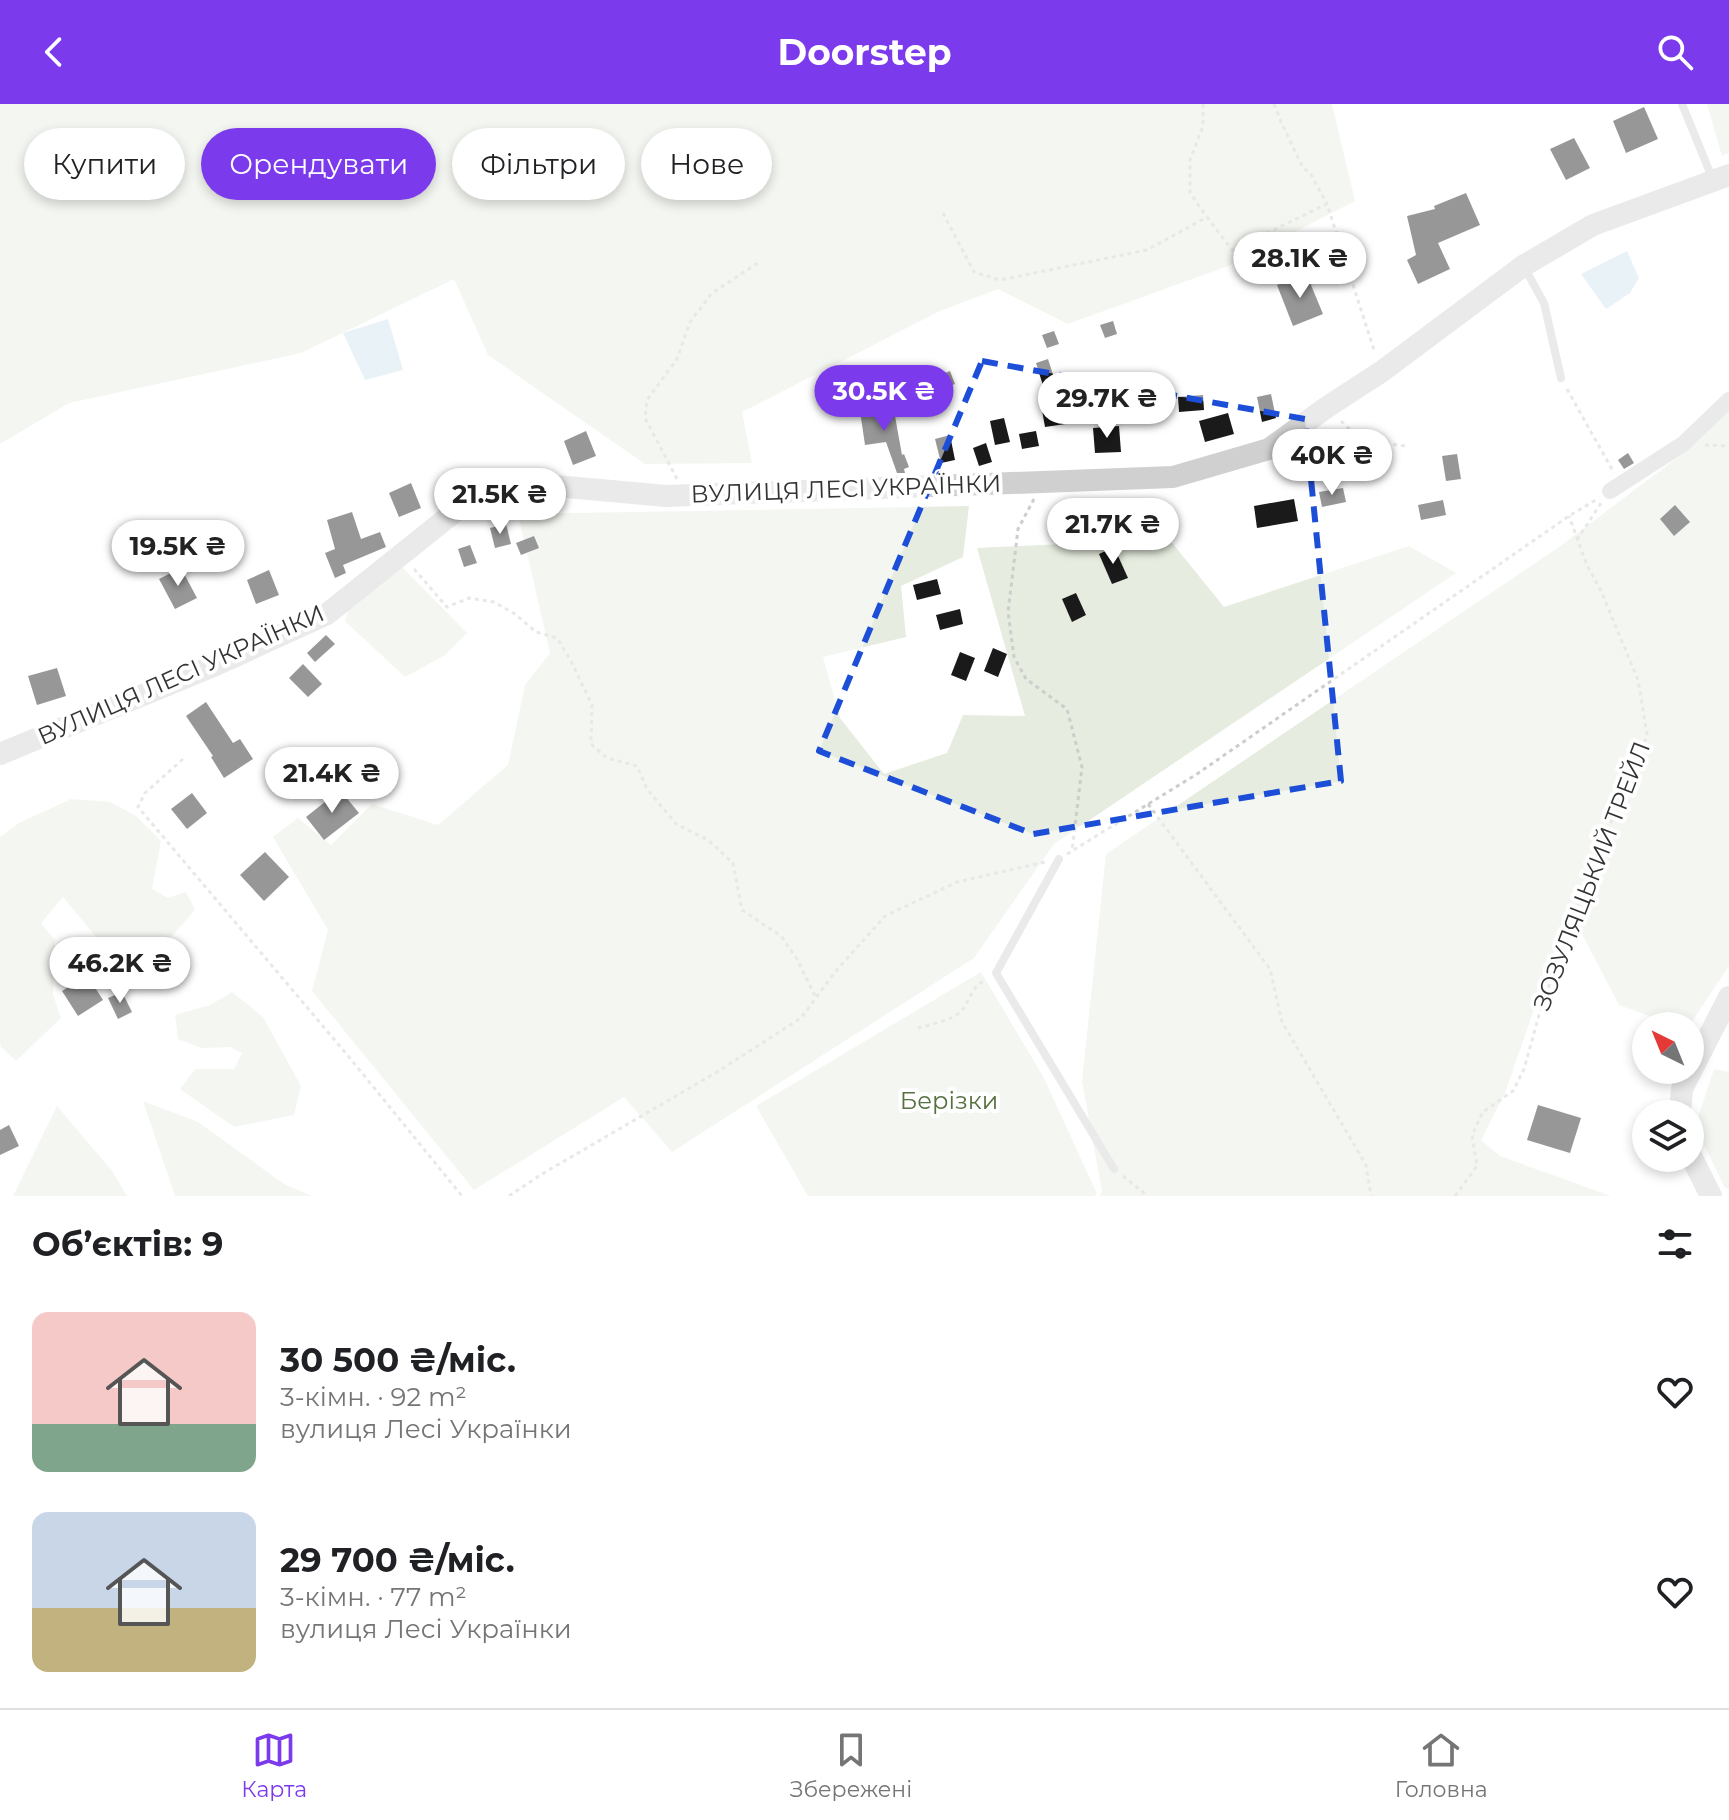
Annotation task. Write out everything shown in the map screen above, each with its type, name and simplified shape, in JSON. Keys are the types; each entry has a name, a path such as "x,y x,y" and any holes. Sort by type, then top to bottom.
{"street":[{"name":"ВУЛИЦЯ ЛЕСІ УКРАЇНКИ","path":"0,754 218,664 327,614 467,502 534,484 673,496 1173,477 1269,449 1381,372 1523,266 1593,225 1721,178"},
{"path":"1615,488 1683,444 1729,400"},
{"path":"1681,1100 1682,1089 1729,997"},
{"path":"1699,1172 1711,1196"}],"lane":[{"path":"1682,104 1721,178"},
{"path":"1523,266 1544,303 1561,378"},
{"path":"1059,859 996,973 1114,1169"}],"path":[{"path":"1203,104 1203,126 1190,160 1190,193 1232,250 1327,204"},
{"path":"1274,104 1303,168 1310,173 1327,204 1381,372"},
{"path":"943,213 974,272 1000,280 1147,250 1207,217"},
{"path":"673,496 677,478 645,418 647,400 677,359 690,322 712,293 758,263"},
{"path":"1561,378 1615,488 1577,540"},
{"path":"1327,407 1360,439"},
{"path":"1300,447 1360,439 1405,446"},
{"path":"1044,482 1018,529 1008,612 1014,657 1026,679 1067,709 1082,767 1072,851"},
{"name":"ЗОЗУЛЯЦЬКИЙ ТРЕЙЛ","path":"1455,1196 1477,1166 1472,1135 1483,1112 1513,1091 1524,1069 1567,933 1622,794 1639,764 1647,734 1638,680 1586,563 1569,516 1615,488"},
{"path":"401,554 447,607 469,598 494,602 515,614 536,632 557,638 592,705 591,744 607,758 637,766 647,789 676,824 708,840 733,863 742,910 781,936 797,959 816,998"},
{"path":"453,596 458,603"},
{"path":"183,759 145,793 138,807 462,1196"},
{"path":"1148,804 1270,969 1282,1022 1366,1165 1371,1196"},
{"path":"918,1028 960,1013 975,986 996,973"},
{"path":"1114,1169 1148,1196"},
{"path":"509,1196 542,1174"}],"highlighted area":[{"path":"982,361 1305,419 1341,781 1033,834 819,751"}],"green space":[{"path":"0,104 1332,104 1355,201 1228,266 1068,324 998,289 940,311 742,412 752,463 645,464 488,355 454,279 301,353 69,403 0,444"},
{"path":"1707,104 1729,104 1729,153 1722,156"},
{"path":"1729,408 1729,966 1698,1012 1638,1012 1619,1005 1581,932 1564,923 1505,1093 1481,1140 1500,1156 1611,1196 1100,1196 1102,1191 1082,1081 1106,854 1559,547 1678,457"},
{"path":"969,506 963,557 901,586 906,637 823,657 840,718 884,774 947,753 963,715 1025,716 977,548 1169,539 1224,607 1409,546 1456,573 1054,844 974,958 672,1152 624,1097 474,1190 312,991 328,930 273,837 298,818 331,845 372,804 438,825 508,765 525,685 550,653 518,514"},
{"path":"400,565 467,633 445,655 405,677 345,621 350,604"},
{"path":"71,799 110,802 136,816 161,841 152,889 168,898 186,892 195,910 149,962 116,961 63,897 41,923 55,940 53,994 61,1018 16,1061 0,1043 0,837 19,823"},
{"name":"Берізки","path":"981,972 1044,1078 1097,1194 808,1196 756,1106"},
{"path":"232,992 263,1017 301,1086 294,1115 234,1127 180,1089 195,1069 234,1069 242,1053 230,1047 202,1048 178,1039 175,1015 210,1005"},
{"path":"1714,1069 1729,1072 1729,1189 1725,1188 1704,1145 1704,1100"},
{"path":"143,1101 198,1122 284,1184 312,1196 175,1196"},
{"path":"57,1106 112,1171 127,1196 13,1196"}],"water":[{"path":"1627,251 1639,278 1630,293 1606,309 1581,274"},
{"path":"388,319 403,370 365,380 343,333"}],"building":[{"path":"1644,107 1658,139 1626,153 1613,121"},
{"path":"1574,138 1590,168 1566,180 1550,149"},
{"path":"1466,193 1480,225 1438,243 1450,269 1418,284 1407,260 1416,255 1407,216 1435,209 1434,206"},
{"path":"1306,273 1323,314 1293,326 1277,285"},
{"path":"1113,321 1117,334 1105,338 1100,325"},
{"path":"1054,331 1059,344 1047,348 1042,335"},
{"path":"1048,359 1058,390 1073,387 1079,422 1045,427 1039,393 1045,392 1036,363"},
{"path":"950,371 955,384 937,391 932,379"},
{"path":"1271,394 1276,418 1262,422 1257,397"},
{"path":"1203,395 1204,410 1179,412 1178,397"},
{"path":"893,405 902,455 909,467 904,469 905,473 897,473 886,442 865,445 860,411"},
{"path":"1228,413 1234,434 1205,442 1199,421"},
{"path":"1004,418 1010,442 995,445 990,421"},
{"path":"1119,426 1121,452 1095,453 1093,428"},
{"path":"586,431 596,456 573,465 564,441"},
{"path":"1036,431 1039,446 1022,449 1019,434"},
{"path":"950,435 955,460 941,463 935,439"},
{"path":"986,443 992,462 979,466 973,448"},
{"path":"1628,453 1634,463 1624,469 1618,460"},
{"path":"1457,454 1461,479 1446,481 1442,456"},
{"path":"460,472 466,488 446,501 438,481"},
{"path":"411,483 421,508 399,517 389,493"},
{"path":"1343,488 1346,502 1322,507 1319,492"},
{"path":"1294,499 1298,521 1257,528 1254,506"},
{"path":"1443,500 1446,515 1421,520 1418,505"},
{"path":"1675,505 1690,522 1674,536 1660,519"},
{"path":"352,512 361,539 380,532 386,547 343,565 346,573 335,578 325,553 335,549 327,520"},
{"path":"506,524 511,544 495,548 490,528"},
{"path":"534,536 539,548 521,555 516,543"},
{"path":"470,545 477,563 464,567 458,549"},
{"path":"1114,547 1128,578 1112,584 1099,554"},
{"path":"181,568 197,598 175,609 159,579"},
{"path":"269,570 279,595 256,604 247,580"},
{"path":"937,579 941,594 917,600 913,585"},
{"path":"1076,593 1086,615 1072,622 1062,599"},
{"path":"960,609 963,624 940,630 936,615"},
{"path":"326,635 335,644 315,662 307,653"},
{"path":"993,648 1007,654 998,677 984,671"},
{"path":"960,652 975,658 966,681 951,675"},
{"path":"303,664 322,684 308,697 289,678"},
{"path":"57,668 66,696 37,705 28,676"},
{"path":"206,702 233,743 240,739 253,759 224,778 186,716"},
{"path":"340,790 359,813 324,840 306,817"},
{"path":"192,793 207,813 187,829 171,809"},
{"path":"265,852 289,877 264,901 240,875"},
{"path":"87,975 103,1000 78,1016 62,991"},
{"path":"122,992 132,1012 118,1019 108,998"},
{"path":"1538,1105 1581,1118 1570,1153 1527,1140"},
{"path":"9,1125 19,1146 0,1155 0,1130"}]}
